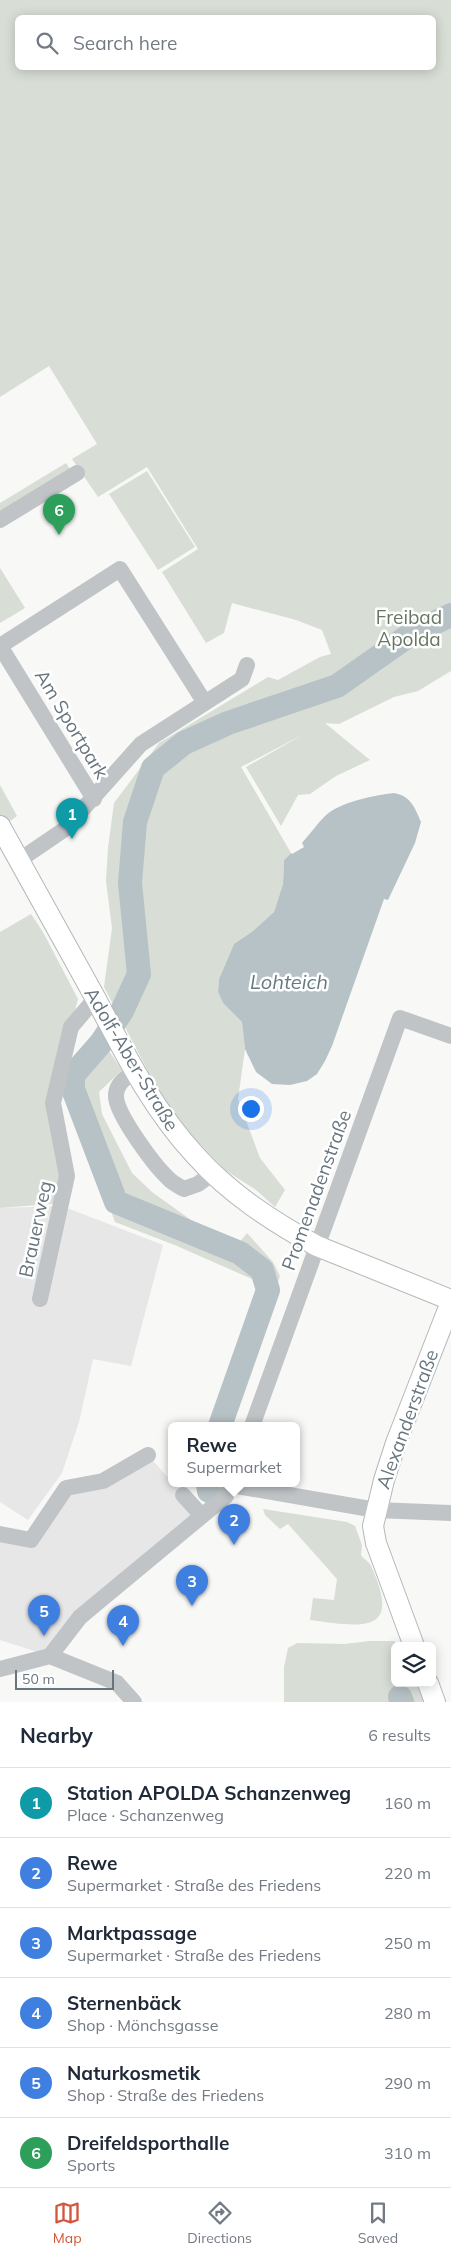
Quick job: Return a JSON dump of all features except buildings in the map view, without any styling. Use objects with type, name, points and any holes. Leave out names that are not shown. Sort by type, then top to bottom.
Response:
[{"type":"main road","name":"Adolf-Aber-Straße","points":[[2,835],[156,1106],[180,1138],[213,1173],[262,1214],[317,1246],[451,1301]]},
{"type":"main road","name":"Alexanderstraße","points":[[413,1642],[374,1536],[373,1526],[396,1443],[451,1301]]},
{"type":"main road","points":[[429,1687],[435,1702]]},
{"type":"street","points":[[0,520],[77,473]]},
{"type":"street","name":"Am Sportpark","points":[[205,704],[120,569],[0,646],[94,799],[141,744],[205,704],[242,679],[247,665]]},
{"type":"street","points":[[18,861],[60,834],[94,799]]},
{"type":"street","name":"Brauerweg","points":[[40,1299],[67,1176],[54,1103],[71,1027],[95,999]]},
{"type":"street","name":"Promenadenstraße","points":[[253,1422],[400,1018],[451,1036]]},
{"type":"street","points":[[135,1070],[119,1083],[116,1096],[119,1111],[142,1146],[169,1180],[184,1189],[198,1184],[213,1173]]},
{"type":"street","points":[[0,1534],[31,1540],[66,1488],[103,1482],[148,1455]]},
{"type":"street","points":[[50,1656],[80,1617],[226,1496],[230,1487]]},
{"type":"street","points":[[248,1487],[376,1510],[451,1513]]},
{"type":"street","points":[[183,1495],[202,1516]]},
{"type":"street","points":[[0,1669],[50,1656],[117,1682],[134,1702]]},
{"type":"shaded area","points":[[62,1206],[163,1245],[131,1366],[93,1359],[79,1422],[62,1473],[28,1520],[0,1502],[0,1208]]},
{"type":"shaded area","points":[[148,1455],[168,1478],[168,1487],[176,1487],[202,1516],[50,1656],[0,1640],[0,1534],[31,1540],[66,1488]]},
{"type":"green space","name":"Freibad Apolda","points":[[0,0],[451,0],[451,671],[418,691],[394,697],[339,724],[325,723],[370,760],[336,776],[310,794],[298,795],[281,826],[246,767],[304,734],[241,767],[291,853],[284,860],[283,884],[274,912],[253,931],[234,944],[219,979],[218,992],[223,1003],[242,1022],[245,1049],[238,1099],[260,1158],[285,1190],[275,1207],[256,1190],[225,1170],[180,1123],[150,1075],[104,987],[112,928],[106,881],[108,848],[114,803],[159,743],[268,677],[278,680],[320,657],[331,654],[322,630],[296,620],[232,603],[224,633],[206,643],[162,572],[198,549],[147,467],[98,497],[72,459],[97,444],[49,366],[0,397]]},
{"type":"green space","points":[[66,463],[72,472],[0,516],[0,503]]},
{"type":"green space","points":[[147,471],[195,547],[158,570],[109,494]]},
{"type":"green space","points":[[0,568],[25,608],[0,623]]},
{"type":"green space","points":[[0,785],[17,816],[0,829]]},
{"type":"green space","points":[[31,914],[43,932],[78,999],[60,1070],[62,1203],[0,1208],[0,932]]},
{"type":"green space","points":[[96,1032],[122,1070],[99,1092],[102,1114],[132,1173],[152,1192],[198,1225],[239,1243],[247,1233],[273,1262],[280,1276],[232,1422],[223,1422],[270,1287],[177,1246],[115,1222],[66,1089],[71,1069]]},
{"type":"green space","points":[[263,1509],[347,1522],[355,1526],[362,1545],[361,1555],[370,1564],[380,1588],[382,1605],[379,1615],[372,1622],[361,1624],[310,1620],[313,1598],[334,1600],[337,1579],[288,1524],[280,1529],[265,1515]]},
{"type":"green space","points":[[394,1641],[391,1642],[391,1687],[422,1687],[428,1702],[284,1702],[284,1667],[288,1648],[297,1643],[344,1644]]},
{"type":"water","name":"Lohteich","points":[[394,793],[408,800],[414,807],[421,822],[415,843],[388,900],[384,899],[332,1046],[317,1074],[307,1081],[290,1085],[272,1084],[256,1072],[245,1049],[242,1022],[223,1003],[218,992],[219,979],[234,944],[253,931],[274,912],[283,884],[284,860],[291,853],[304,847],[302,843],[322,819],[331,811],[348,803],[368,797]]},
{"type":"waterway","points":[[221,1422],[268,1290],[262,1270],[240,1253],[116,1202],[73,1089],[73,1075],[101,1043],[122,1011],[139,974],[130,883],[135,822],[153,768],[184,743],[228,723],[337,686],[411,634],[451,615]]},
{"type":"waterway","points":[[208,1487],[209,1491]]},
{"type":"waterway","points":[[400,1697],[402,1702]]},
{"type":"place","name":"Dreifeldsporthalle","points":[[59,535]]},
{"type":"place","name":"Station APOLDA Schanzenweg","points":[[72,839]]},
{"type":"place","name":"Rewe","points":[[234,1545]]},
{"type":"place","name":"Marktpassage","points":[[192,1606]]},
{"type":"place","name":"Naturkosmetik","points":[[44,1636]]},
{"type":"place","name":"Sternenbäck","points":[[123,1646]]}]
